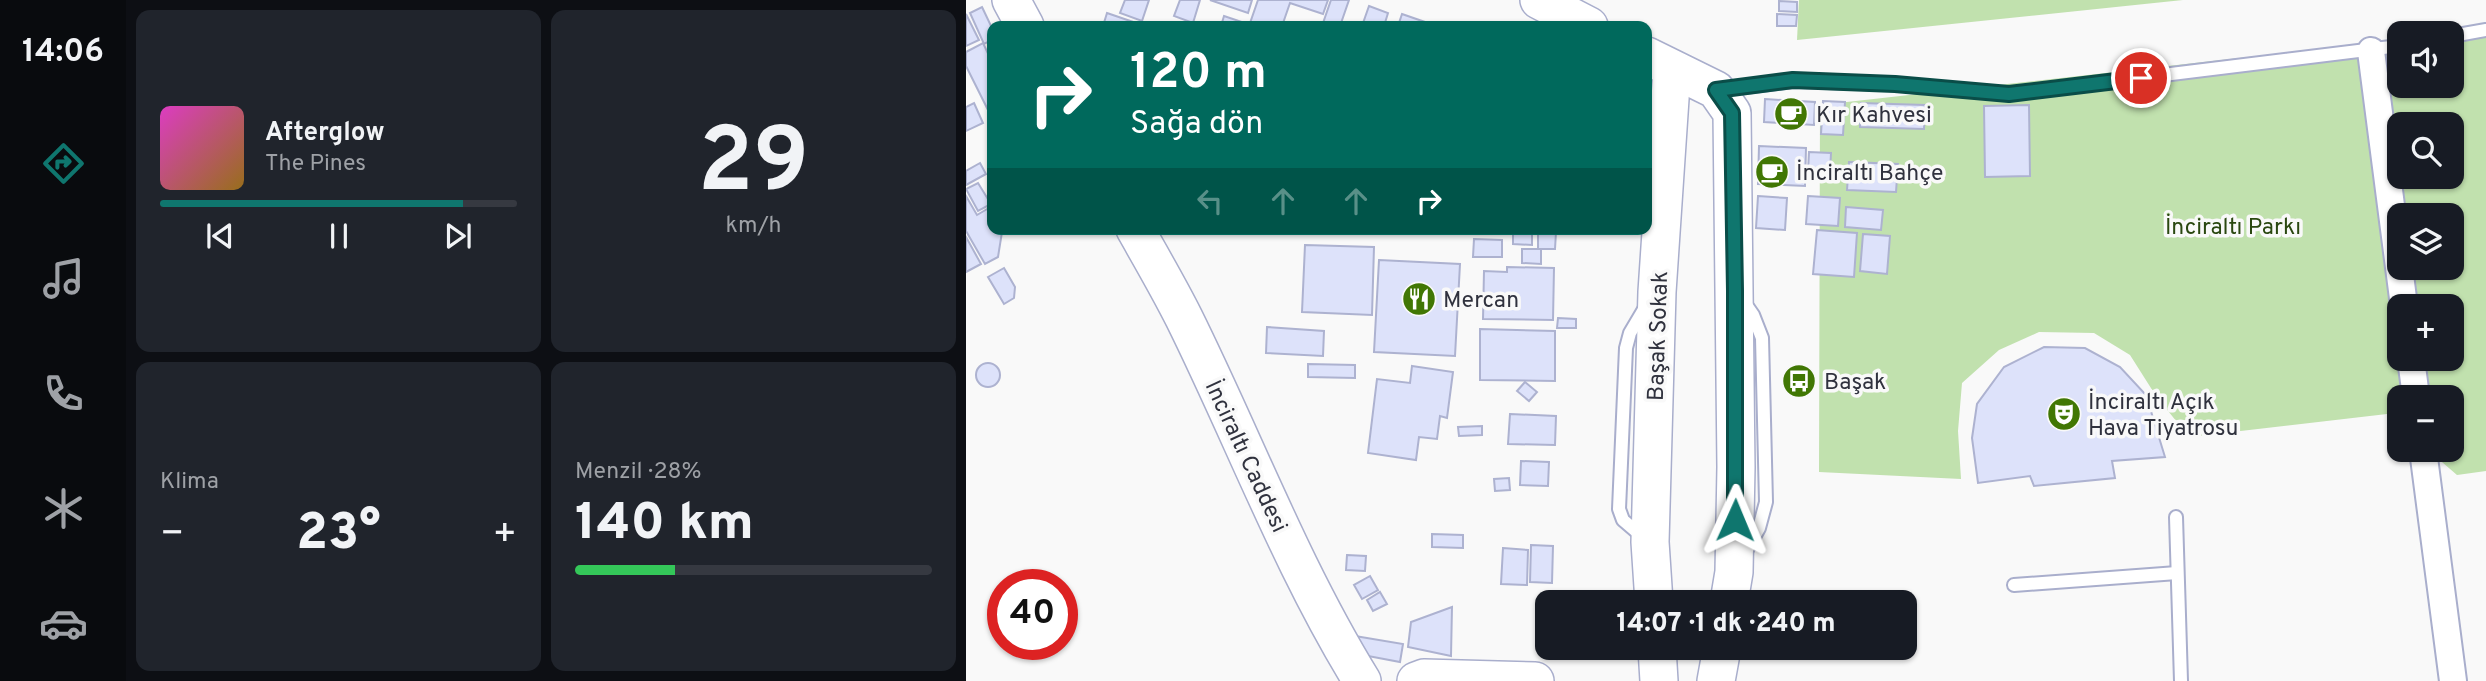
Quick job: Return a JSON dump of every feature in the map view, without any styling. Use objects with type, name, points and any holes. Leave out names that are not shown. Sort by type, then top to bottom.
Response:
[{"type":"street","points":[[1011,0],[1022,21]]},
{"type":"street","points":[[1539,0],[1579,21]]},
{"type":"street","points":[[2371,51],[2402,294]]},
{"type":"street","name":"Başak Sokak","points":[[1653,590],[1650,541],[1657,292],[1659,63],[1716,90]]},
{"type":"street","points":[[1716,90],[1732,113],[1735,291],[1731,587]]},
{"type":"street","name":"İnciraltı Caddesi","points":[[1138,235],[1184,317],[1330,629],[1362,681]]},
{"type":"street","points":[[2425,462],[2453,681]]},
{"type":"street","points":[[1658,660],[1659,681]]},
{"type":"street","points":[[1716,681],[1720,660]]},
{"type":"street","points":[[1416,681],[1424,678],[1535,681]]},
{"type":"lane","points":[[2464,34],[2486,30]]},
{"type":"lane","points":[[1716,90],[1793,80],[1895,84],[2009,94],[2387,48]]},
{"type":"lane","points":[[2176,517],[2181,681]]},
{"type":"lane","points":[[2014,585],[2177,573]]},
{"type":"green space","points":[[1799,0],[2183,0],[1797,40]]},
{"type":"green space","name":"İnciraltı Parkı","points":[[2486,30],[2486,471],[2457,475],[2442,462],[2464,462],[2464,385],[2387,385],[2387,414],[2189,437],[2156,396],[2130,355],[2094,333],[2039,332],[1999,350],[1962,383],[1958,431],[1961,479],[1819,472],[1820,105],[2387,41],[2387,98],[2464,98],[2464,33]]},
{"type":"building","points":[[1125,0],[1149,0],[1142,21],[1120,13]]},
{"type":"building","points":[[1180,0],[1200,0],[1194,21],[1174,16]]},
{"type":"building","points":[[1210,0],[1252,0],[1248,13]]},
{"type":"building","points":[[1258,0],[1328,0],[1323,14],[1290,3],[1284,21],[1251,21]]},
{"type":"building","points":[[1331,0],[1349,0],[1342,21],[1324,21]]},
{"type":"building","points":[[1779,1],[1797,2],[1797,12],[1779,11]]},
{"type":"building","points":[[1369,6],[1388,13],[1386,21],[1364,21]]},
{"type":"building","points":[[982,7],[989,21],[987,42],[984,44],[970,13]]},
{"type":"building","points":[[1107,13],[1130,21],[1105,21]]},
{"type":"building","points":[[966,14],[979,40],[966,46]]},
{"type":"building","points":[[1402,14],[1422,21],[1400,21]]},
{"type":"building","points":[[1777,14],[1797,15],[1796,26],[1777,26]]},
{"type":"building","points":[[1224,16],[1239,21],[1222,21]]},
{"type":"building","points":[[983,43],[987,51],[987,108],[966,66],[966,52]]},
{"type":"building","points":[[1765,99],[1815,102],[1814,125],[1764,122]]},
{"type":"building","points":[[1823,101],[1845,102],[1843,135],[1821,134]]},
{"type":"building","points":[[974,103],[983,123],[966,131],[966,107]]},
{"type":"building","points":[[1861,103],[1925,105],[1924,129],[1860,127]]},
{"type":"building","points":[[2029,105],[2030,176],[1985,177],[1984,106]]},
{"type":"building","points":[[1759,146],[1806,148],[1805,186],[1758,184]]},
{"type":"building","points":[[1809,152],[1831,153],[1830,172],[1808,172]]},
{"type":"building","points":[[1849,162],[1898,164],[1896,192],[1847,190]]},
{"type":"building","points":[[980,163],[986,174],[966,185],[966,171]]},
{"type":"building","points":[[978,183],[987,198],[987,206],[978,211],[966,189]]},
{"type":"building","points":[[966,196],[977,215],[987,209],[987,235],[1002,235],[998,257],[985,264],[966,231]]},
{"type":"building","points":[[1758,196],[1787,198],[1785,230],[1756,228]]},
{"type":"building","points":[[1808,196],[1840,198],[1838,226],[1806,224]]},
{"type":"building","points":[[1846,207],[1883,210],[1881,230],[1845,227]]},
{"type":"building","points":[[1817,230],[1857,233],[1854,277],[1813,274]]},
{"type":"building","points":[[1863,234],[1890,236],[1887,274],[1860,271]]},
{"type":"building","points":[[1513,235],[1532,235],[1532,245],[1513,244]]},
{"type":"building","points":[[1538,235],[1556,235],[1555,249],[1538,249]]},
{"type":"building","points":[[966,237],[981,264],[966,272]]},
{"type":"building","points":[[1474,239],[1502,240],[1502,257],[1473,257]]},
{"type":"building","points":[[1305,245],[1374,247],[1372,315],[1302,312]]},
{"type":"building","points":[[1522,249],[1541,249],[1541,264],[1522,263]]},
{"type":"building","points":[[1379,260],[1460,264],[1455,356],[1374,352]]},
{"type":"building","points":[[1507,267],[1554,268],[1553,320],[1483,319],[1484,271],[1507,272]]},
{"type":"building","points":[[1004,268],[1015,287],[1014,298],[1004,304],[988,277]]},
{"type":"building","points":[[1558,318],[1576,319],[1576,328],[1557,328]]},
{"type":"building","points":[[1267,327],[1324,331],[1323,356],[1266,353]]},
{"type":"building","points":[[1480,329],[1555,331],[1555,381],[1480,380]]},
{"type":"building","name":"İnciraltı Açık Hava Tiyatrosu","points":[[2044,347],[2085,348],[2120,367],[2146,395],[2165,457],[2112,461],[2115,478],[2034,486],[2030,476],[1978,483],[1972,438],[1977,404],[2004,367]]},
{"type":"building","points":[[988,363],[997,366],[1000,375],[997,384],[988,387],[979,384],[976,375],[979,366]]},
{"type":"building","points":[[1308,364],[1355,365],[1355,378],[1308,377]]},
{"type":"building","points":[[1412,366],[1453,372],[1447,418],[1440,416],[1437,439],[1419,437],[1416,460],[1368,453],[1377,379],[1410,383]]},
{"type":"building","points":[[1525,382],[1537,392],[1529,401],[1517,391]]},
{"type":"building","points":[[1510,414],[1556,416],[1555,445],[1508,444]]},
{"type":"building","points":[[1482,426],[1482,435],[1459,436],[1458,427]]},
{"type":"building","points":[[1521,461],[1549,462],[1548,486],[1520,485]]},
{"type":"building","points":[[1509,478],[1510,490],[1495,491],[1494,479]]},
{"type":"building","points":[[1432,534],[1463,535],[1463,548],[1432,547]]},
{"type":"building","points":[[1531,545],[1553,546],[1552,583],[1530,582]]},
{"type":"building","points":[[1503,548],[1528,550],[1527,585],[1501,584]]},
{"type":"building","points":[[1347,555],[1366,556],[1365,571],[1346,570]]},
{"type":"building","points":[[1370,576],[1378,590],[1362,599],[1354,585]]},
{"type":"building","points":[[1380,592],[1387,604],[1373,611],[1367,600]]},
{"type":"building","points":[[1452,607],[1451,656],[1408,647],[1411,622]]},
{"type":"building","points":[[1355,636],[1403,644],[1400,662],[1352,653]]},
{"type":"place","name":"Kır Kahvesi","points":[[1791,114]]},
{"type":"place","name":"İnciraltı Bahçe","points":[[1772,172]]},
{"type":"place","name":"Mercan","points":[[1419,299]]},
{"type":"place","name":"Başak","points":[[1799,381]]},
{"type":"place","name":"İnciraltı Açık Hava Tiyatrosu","points":[[2064,414]]},
{"type":"route","points":[[1735,520],[1732,113],[1716,90],[1793,80],[1895,84],[2009,94],[2141,78]]}]
